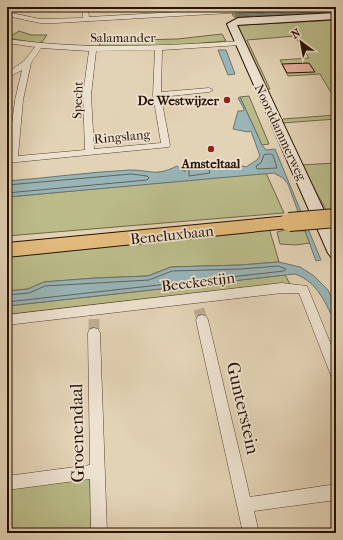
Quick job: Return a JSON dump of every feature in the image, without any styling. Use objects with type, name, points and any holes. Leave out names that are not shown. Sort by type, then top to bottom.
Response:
[{"type":"main road","name":"Beneluxbaan","points":[[7,250],[336,218]]},
{"type":"street","points":[[85,7],[86,20]]},
{"type":"street","points":[[156,7],[158,15]]},
{"type":"street","points":[[7,14],[40,21],[86,20],[228,9],[299,7]]},
{"type":"street","name":"Noorddammerweg","points":[[228,9],[236,22],[232,24],[240,43],[336,253]]},
{"type":"street","points":[[236,22],[336,16]]},
{"type":"street","name":"Salamander","points":[[7,41],[39,46],[93,50],[159,49],[240,43]]},
{"type":"street","points":[[7,76],[27,63],[39,46]]},
{"type":"street","name":"Ringslang","points":[[10,159],[166,145],[157,95],[159,49]]},
{"type":"street","name":"Specht","points":[[90,152],[87,95],[93,50]]},
{"type":"street","points":[[10,159],[19,100],[22,92],[27,63]]},
{"type":"street","points":[[157,95],[208,90]]},
{"type":"street","name":"Beeckestijn","points":[[7,320],[94,321],[200,309],[282,288],[303,289],[336,373]]},
{"type":"street","name":"Gunterstein","points":[[200,309],[251,533]]},
{"type":"street","name":"Groenendaal","points":[[94,321],[99,533]]},
{"type":"street","points":[[7,483],[97,471]]},
{"type":"street","points":[[245,505],[336,492]]},
{"type":"green space","points":[[318,7],[336,7],[336,9],[235,15],[336,12],[237,17],[234,17],[232,14],[301,10]]},
{"type":"green space","points":[[336,17],[336,101],[320,74],[288,76],[280,60],[309,58],[295,36],[247,40],[270,89],[263,90],[255,63],[251,63],[238,25]]},
{"type":"green space","points":[[19,31],[31,35],[47,35],[42,42],[37,43],[7,38],[7,35],[11,36]]},
{"type":"green space","points":[[222,34],[226,41],[180,45],[99,47],[100,41],[177,39]]},
{"type":"green space","points":[[249,96],[269,144],[262,145],[240,97]]},
{"type":"green space","points":[[336,115],[336,119],[282,123],[281,121],[283,119]]},
{"type":"green space","points":[[336,163],[336,233],[331,227],[335,226],[301,165]]},
{"type":"green space","points":[[266,173],[284,213],[7,236],[7,197]]},
{"type":"green space","points":[[269,228],[279,262],[241,265],[171,267],[148,276],[44,282],[28,289],[7,291],[7,254]]},
{"type":"green space","points":[[284,230],[305,231],[310,243],[296,245],[280,244],[277,232]]},
{"type":"green space","points":[[285,275],[290,284],[7,318],[7,306]]},
{"type":"green space","points":[[90,477],[91,533],[7,533],[7,488]]},
{"type":"water","points":[[336,9],[336,11],[235,16],[235,15]]},
{"type":"water","points":[[218,50],[226,50],[235,74],[228,75]]},
{"type":"water","points":[[240,97],[262,145],[266,150],[275,149],[321,260],[316,261],[288,184],[283,178],[274,173],[7,197],[7,181],[130,170],[158,172],[177,166],[185,172],[183,163],[197,161],[197,164],[225,169],[227,167],[246,167],[257,160],[260,156],[251,131],[248,132],[233,129],[238,111],[243,111],[244,109],[238,98]]},
{"type":"water","points":[[279,262],[300,267],[314,276],[328,290],[336,307],[336,325],[325,302],[315,288],[310,282],[295,274],[7,306],[7,291],[28,289],[44,282],[148,276],[171,267],[241,265]]},
{"type":"building","points":[[309,63],[315,72],[287,73],[282,64]]},
{"type":"tunnel","points":[[199,309],[202,320]]},
{"type":"tunnel","points":[[94,319],[94,333]]},
{"type":"place","name":"De Westwijzer","points":[[227,100]]},
{"type":"place","name":"Amsteltaal","points":[[211,149]]}]
